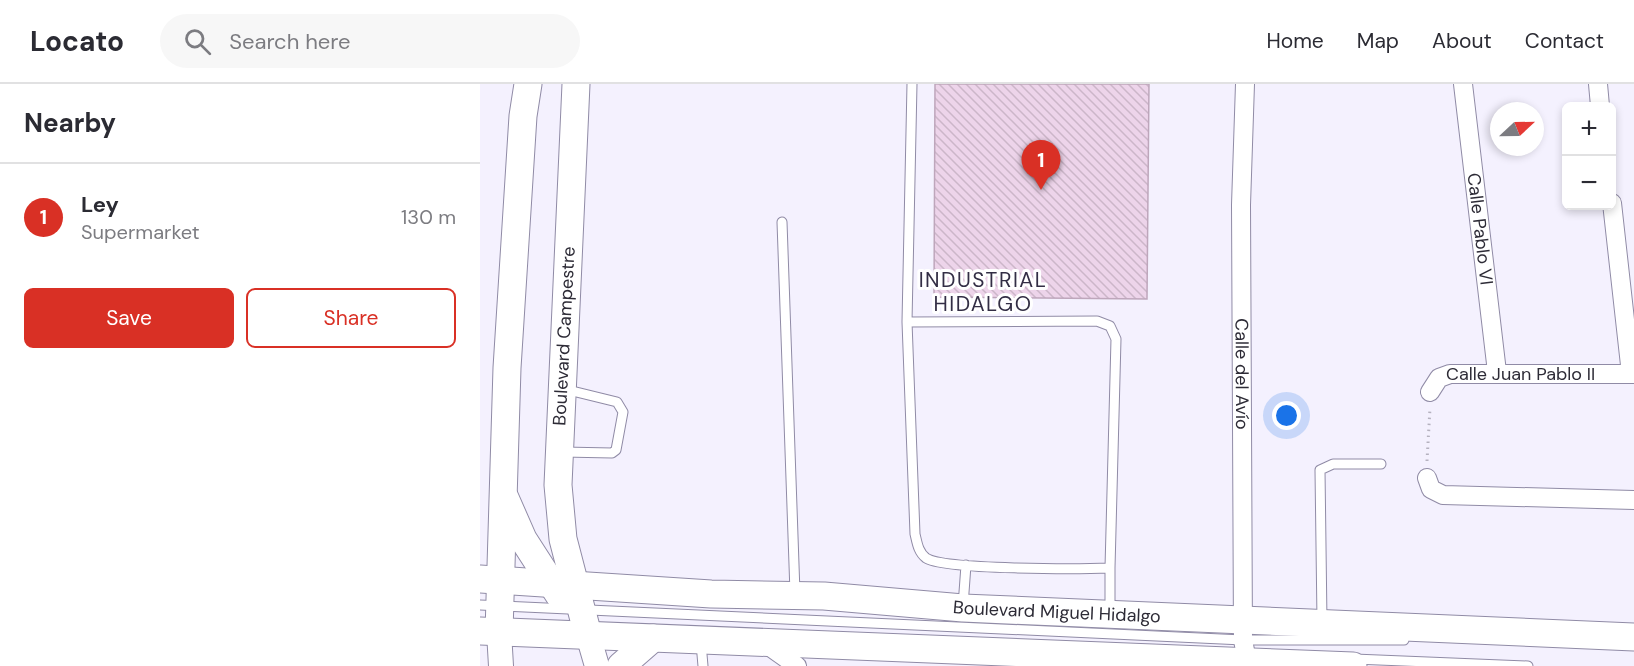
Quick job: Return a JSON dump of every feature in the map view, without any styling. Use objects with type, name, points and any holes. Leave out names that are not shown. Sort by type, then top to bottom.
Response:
[{"type":"main road","points":[[490,620],[490,580],[503,494],[513,247],[528,84]]},
{"type":"main road","name":"Boulevard Campestre","points":[[576,84],[563,388],[557,452],[563,539],[576,610]]},
{"type":"main road","points":[[503,494],[523,538],[576,610]]},
{"type":"main road","name":"Boulevard Miguel Hidalgo","points":[[490,580],[701,653],[762,641],[969,659],[1245,648],[1322,622],[1634,637]]},
{"type":"main road","name":"Boulevard Miguel Hidalgo","points":[[490,620],[576,610],[795,596],[963,608],[1110,614],[1245,648],[1353,666]]},
{"type":"main road","points":[[621,666],[653,638]]},
{"type":"street","name":"Calle del Avío","points":[[1245,84],[1241,205],[1245,648]]},
{"type":"street","name":"Calle Pablo VI","points":[[1463,84],[1497,372]]},
{"type":"street","points":[[1598,84],[1600,102]]},
{"type":"street","points":[[1612,210],[1633,374]]},
{"type":"street","name":"Calle Juan Pablo II","points":[[1430,392],[1434,383],[1444,375],[1497,372],[1633,374]]},
{"type":"street","points":[[1427,478],[1431,489],[1443,495],[1634,500]]},
{"type":"street","points":[[576,610],[597,666]]},
{"type":"street","points":[[490,620],[501,666]]},
{"type":"street","points":[[762,641],[793,665]]},
{"type":"lane","points":[[912,84],[907,322],[917,544],[925,557],[931,560],[966,565],[1110,568]]},
{"type":"lane","points":[[782,222],[795,596]]},
{"type":"lane","points":[[907,322],[1097,321],[1110,326],[1116,339],[1110,614]]},
{"type":"lane","points":[[557,452],[612,453],[616,450],[623,412],[617,402],[563,388]]},
{"type":"lane","points":[[1322,622],[1320,470],[1333,464],[1381,464]]},
{"type":"lane","points":[[963,608],[966,565]]},
{"type":"lane","points":[[576,610],[885,641],[1245,648],[1414,641]]},
{"type":"lane","points":[[576,610],[1528,666]]},
{"type":"lane","points":[[1576,645],[1634,647]]},
{"type":"path","name":"Calle Juan Pablo II","points":[[1427,478],[1430,392]]},
{"type":"building","points":[[935,84],[1149,84],[1147,299],[934,297]]},
{"type":"place","name":"Ley","points":[[1041,190]]},
{"type":"district","name":"INDUSTRIAL HIDALGO","points":[[983,292]]}]
